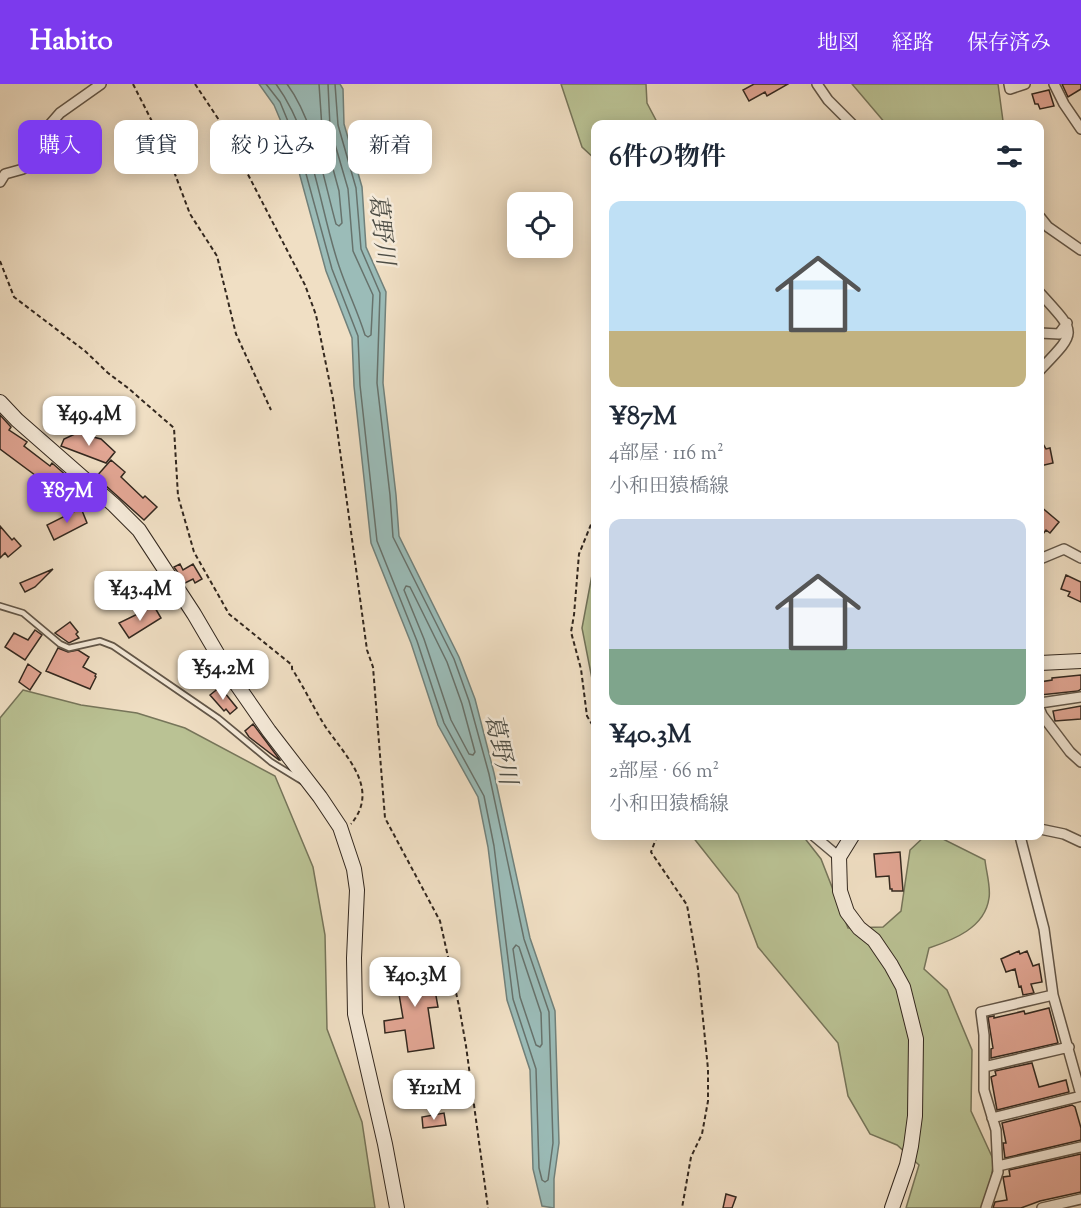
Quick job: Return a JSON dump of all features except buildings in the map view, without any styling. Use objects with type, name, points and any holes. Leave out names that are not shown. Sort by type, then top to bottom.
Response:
[{"type":"main road","points":[[0,402],[139,530],[194,614],[228,672],[340,827],[354,869],[357,890],[354,958],[355,1014],[385,1144],[397,1208]]},
{"type":"main road","points":[[1044,663],[1081,661]]},
{"type":"main road","points":[[850,840],[839,857],[840,891],[847,912],[859,928],[874,940],[891,964],[903,987],[916,1039],[915,1116],[911,1146],[892,1208]]},
{"type":"street","points":[[0,182],[5,174],[23,169],[46,129],[60,113],[101,84]]},
{"type":"street","points":[[817,84],[828,100],[848,120]]},
{"type":"street","points":[[1009,84],[1010,89],[1025,84]]},
{"type":"street","points":[[1054,84],[1081,129]]},
{"type":"street","points":[[1044,222],[1081,249]]},
{"type":"street","points":[[1044,297],[1067,323],[1069,334],[1064,344],[1044,366]]},
{"type":"street","points":[[1044,333],[1059,334],[1067,323]]},
{"type":"street","points":[[1044,557],[1064,549],[1081,558]]},
{"type":"street","points":[[1044,702],[1081,697]]},
{"type":"street","points":[[1044,718],[1070,752],[1081,762]]},
{"type":"street","points":[[1044,830],[1064,834],[1081,842]]},
{"type":"street","points":[[819,840],[839,857]]},
{"type":"street","points":[[992,1118],[1081,1096],[1053,995],[1044,929],[1021,840]]},
{"type":"street","points":[[986,1208],[998,1166],[996,1130],[984,1090],[981,1012],[1053,995]]},
{"type":"street","points":[[984,1067],[1069,1047]]},
{"type":"street","points":[[998,1166],[1081,1147]]},
{"type":"street","points":[[1042,1208],[1081,1199]]},
{"type":"lane","points":[[0,606],[23,614],[60,644],[69,648],[100,641],[113,646],[218,718],[286,772],[311,785]]},
{"type":"path","points":[[132,84],[164,145],[190,214],[217,256],[236,334],[271,410]]},
{"type":"path","points":[[195,84],[223,126],[305,285],[316,315],[333,399],[367,650],[373,667],[385,818],[440,921],[466,1046],[488,1208]]},
{"type":"path","points":[[0,261],[14,297],[85,351],[174,428],[178,496],[194,552],[229,614],[292,665],[292,669],[325,726],[355,767],[363,792],[363,806],[352,824],[340,827]]},
{"type":"path","points":[[591,524],[579,554],[571,632],[580,669],[587,716],[591,723]]},
{"type":"path","points":[[656,840],[651,852],[687,905],[698,969],[708,1069],[708,1101],[702,1134],[691,1157],[682,1208]]},
{"type":"green space","points":[[561,84],[646,84],[647,103],[656,120],[591,120],[591,155],[582,147]]},
{"type":"green space","points":[[852,84],[998,84],[1003,120],[883,120]]},
{"type":"green space","points":[[591,580],[591,674],[582,628]]},
{"type":"green space","points":[[23,690],[81,705],[137,713],[185,728],[275,776],[313,867],[325,935],[327,1029],[362,1122],[375,1208],[0,1208],[0,718]]},
{"type":"green space","points":[[695,840],[806,840],[821,859],[848,928],[883,927],[901,911],[910,850],[921,840],[945,840],[985,860],[989,898],[981,917],[975,925],[957,937],[929,948],[924,969],[947,990],[972,1050],[971,1111],[994,1161],[986,1208],[906,1208],[919,1165],[897,1145],[870,1134],[848,1096],[838,1043],[758,947],[738,894]]},
{"type":"water","points":[[259,84],[340,84],[343,89],[344,124],[348,138],[348,174],[358,174],[362,187],[366,247],[386,292],[383,383],[399,536],[459,657],[475,699],[494,773],[530,938],[555,1011],[559,1143],[554,1179],[554,1208],[542,1206],[533,1169],[530,1070],[507,1000],[488,847],[478,797],[438,725],[411,643],[371,543],[354,386],[352,338],[326,271],[300,174],[336,174],[336,120],[280,120],[274,105]]},
{"type":"water label","name":"葛野川","points":[[382,229]]},
{"type":"water label","name":"葛野川","points":[[501,749]]}]
